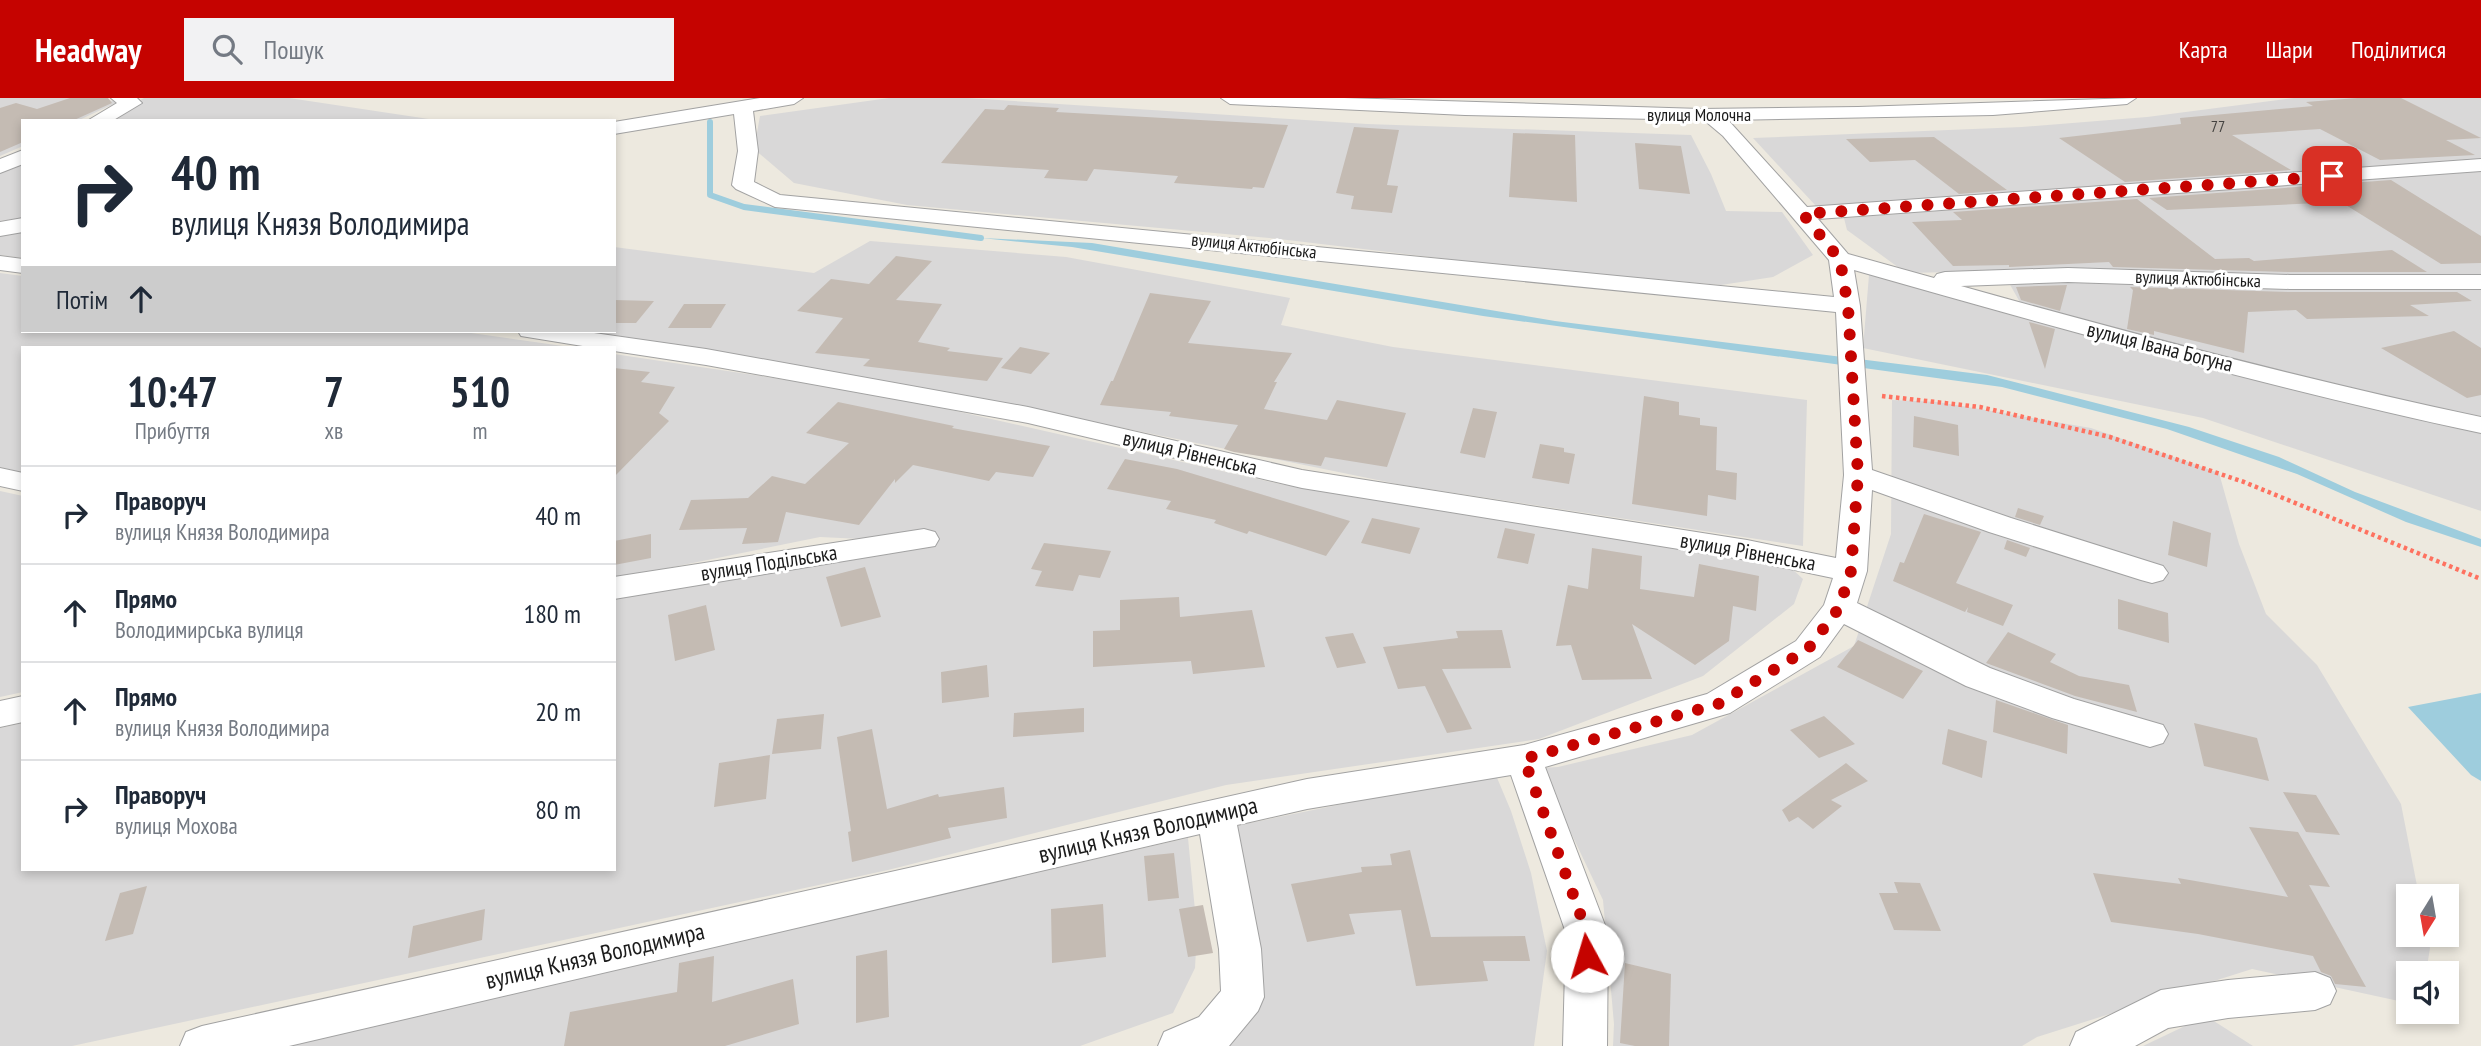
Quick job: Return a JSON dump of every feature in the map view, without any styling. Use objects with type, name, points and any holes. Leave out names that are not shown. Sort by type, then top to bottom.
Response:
[{"type":"street","points":[[616,128],[794,98]]},
{"type":"street","name":"вулиця Молочна","points":[[1230,98],[1549,105],[1711,116],[2034,107],[2127,98]]},
{"type":"street","points":[[101,119],[133,103],[125,99]]},
{"type":"street","name":"вулиця Актюбінська","points":[[743,107],[748,151],[743,185],[775,201],[1848,306]]},
{"type":"street","points":[[1711,116],[1730,132],[1840,260],[1848,306]]},
{"type":"street","points":[[0,167],[21,157]]},
{"type":"street","points":[[1803,214],[2481,165]]},
{"type":"street","points":[[0,229],[21,225]]},
{"type":"street","name":"вулиця Івана Богуна","points":[[1840,260],[2081,327],[2406,409],[2481,425]]},
{"type":"street","points":[[0,263],[21,266]]},
{"type":"street","name":"вулиця Актюбінська","points":[[1916,280],[2068,275],[2290,282],[2481,282]]},
{"type":"street","name":"вулиця Князя Володимира","points":[[202,1046],[1307,794],[1524,759],[1718,704],[1808,649],[1839,608],[1851,571],[1858,475],[1848,306]]},
{"type":"street","name":"вулиця Рівненська","points":[[544,333],[706,357],[1028,415],[1302,479],[1734,547],[1851,571]]},
{"type":"street","points":[[1858,475],[2000,525],[2152,573]]},
{"type":"street","points":[[0,477],[21,482]]},
{"type":"street","name":"вулиця Подільська","points":[[616,588],[924,539]]},
{"type":"street","points":[[1839,608],[1978,677],[2064,709],[2150,734]]},
{"type":"street","points":[[0,714],[21,709]]},
{"type":"street","points":[[1524,759],[1587,933],[1585,1046]]},
{"type":"street","points":[[1180,1046],[1215,1031],[1243,997],[1240,949],[1216,816]]},
{"type":"street","points":[[2092,1046],[2161,1010],[2228,999],[2315,991]]},
{"type":"path","points":[[1853,387],[1980,407],[2110,437],[2244,482],[2481,579]]},
{"type":"shaded area","points":[[0,98],[98,98],[118,102],[81,119],[21,119],[21,147],[0,156]]},
{"type":"shaded area","points":[[144,98],[289,98],[429,119],[105,119]]},
{"type":"shaded area","points":[[889,98],[967,98],[1367,124],[1691,135],[1726,211],[1782,212],[1813,255],[1773,277],[1721,285],[1506,266],[1279,239],[907,205],[794,183],[754,149],[760,116]]},
{"type":"shaded area","points":[[2294,98],[2481,98],[2481,160],[1816,206],[1753,138],[2022,127],[2147,117]]},
{"type":"shaded area","points":[[21,159],[21,218],[0,221],[0,169]]},
{"type":"shaded area","points":[[2481,170],[2481,275],[2251,275],[2051,270],[1906,273],[1847,230],[1844,218]]},
{"type":"shaded area","points":[[21,231],[21,258],[0,255],[0,235]]},
{"type":"shaded area","points":[[870,241],[1066,257],[1290,298],[1281,325],[1393,347],[1807,400],[1803,546],[1402,485],[942,391],[587,333],[616,333],[616,247],[814,273]]},
{"type":"shaded area","points":[[0,273],[21,276],[21,333],[471,333],[563,346],[21,346],[21,472],[0,467]]},
{"type":"shaded area","points":[[1869,275],[2435,423],[2481,431],[2481,511],[2203,418],[1863,348]]},
{"type":"shaded area","points":[[2008,281],[2481,288],[2481,416],[2441,410],[2022,306]]},
{"type":"shaded area","points":[[616,354],[880,394],[1280,484],[1732,556],[1791,568],[1803,579],[1794,604],[1703,676],[1539,739],[1226,785],[888,870],[72,1046],[0,1046],[0,728],[21,723],[21,871],[616,871],[616,594],[883,540],[820,537],[616,579]]},
{"type":"shaded area","points":[[1892,400],[1938,402],[2091,428],[2219,473],[2239,544],[2266,614],[2317,665],[2401,804],[2417,884],[2396,884],[2396,947],[2430,948],[2428,961],[2396,961],[2396,1000],[2252,969],[2037,1037],[2022,1046],[1613,1046],[1614,1024],[1603,900],[1540,768],[1558,767],[1692,735],[1854,646],[1891,534]]},
{"type":"shaded area","points":[[0,491],[21,496],[21,692],[0,697]]},
{"type":"shaded area","points":[[1495,773],[1511,811],[1531,873],[1547,951],[1534,1046],[1167,1046],[1254,981],[1235,826]]},
{"type":"shaded area","points":[[1188,838],[1197,931],[1195,968],[1173,1013],[1080,1046],[268,1046]]},
{"type":"shaded area","points":[[2206,1016],[2253,1046],[2143,1046]]},
{"type":"water","points":[[981,238],[1092,243],[1555,321],[1987,375],[2189,427],[2279,457],[2355,492],[2481,539],[2481,547],[2406,522],[2297,474],[2167,429],[2002,387],[1483,316],[1072,247]]},
{"type":"water","points":[[2481,693],[2481,781],[2471,775],[2408,707]]},
{"type":"building","points":[[70,98],[108,98],[112,103],[76,119],[21,119],[21,143],[0,152],[0,108],[16,103],[37,109]]},
{"type":"building","points":[[2401,98],[2481,138],[2446,140],[2475,155],[2380,160],[2320,129],[2232,135],[2291,170],[2125,182],[2059,138],[2181,124],[2180,118],[2313,106],[2306,102]]},
{"type":"building","points":[[1008,105],[1059,108],[1056,112],[1288,125],[1264,188],[1174,183],[1178,176],[1094,169],[1087,181],[1044,178],[1049,170],[941,163],[985,109],[1004,110]]},
{"type":"building","points":[[1354,127],[1399,130],[1387,185],[1398,186],[1392,213],[1351,209],[1354,196],[1336,193]]},
{"type":"building","points":[[1513,133],[1575,135],[1577,202],[1509,197]]},
{"type":"building","points":[[1934,137],[2007,190],[1959,194],[1915,160],[1870,162],[1846,139]]},
{"type":"building","points":[[1635,143],[1681,146],[1690,194],[1639,189]]},
{"type":"building","points":[[2391,180],[2481,236],[2481,263],[2441,264],[2341,202],[2167,210],[2149,198]]},
{"type":"building","points":[[2137,199],[2215,259],[2249,258],[2254,261],[2392,250],[2427,272],[2290,272],[2113,267],[2109,262],[2009,267],[1953,266],[1912,222],[1962,220],[1953,212]]},
{"type":"building","points":[[896,256],[932,261],[896,300],[942,304],[918,342],[950,348],[947,351],[1003,358],[987,381],[863,366],[870,359],[815,353],[843,318],[797,311],[831,279],[869,284]]},
{"type":"building","points":[[2067,285],[2060,311],[2021,300],[2016,287]]},
{"type":"building","points":[[2130,287],[2290,292],[2457,292],[2472,301],[2410,305],[2429,316],[2307,319],[2296,310],[2248,312],[2244,353],[2154,331],[2154,335],[2127,329],[2133,290]]},
{"type":"building","points":[[1150,293],[1211,301],[1188,343],[1292,353],[1274,382],[1277,382],[1264,409],[1327,420],[1337,400],[1406,413],[1387,467],[1325,457],[1321,466],[1234,452],[1224,449],[1238,425],[1169,416],[1171,412],[1100,405]]},
{"type":"building","points":[[616,300],[654,301],[636,323],[616,323]]},
{"type":"building","points":[[684,304],[726,304],[711,328],[668,328]]},
{"type":"building","points":[[2029,322],[2055,329],[2045,369]]},
{"type":"building","points":[[2454,331],[2481,348],[2481,395],[2467,398],[2381,348]]},
{"type":"building","points":[[1020,347],[1050,353],[1031,374],[1001,368]]},
{"type":"building","points":[[616,368],[650,372],[641,382],[675,387],[659,413],[669,421],[616,475]]},
{"type":"building","points":[[1644,396],[1679,402],[1679,415],[1700,418],[1700,425],[1717,427],[1716,470],[1737,473],[1736,500],[1708,495],[1707,516],[1632,504]]},
{"type":"building","points":[[838,402],[954,426],[952,428],[1050,446],[1033,477],[996,472],[989,481],[913,465],[895,483],[895,479],[859,525],[786,512],[778,542],[742,544],[747,528],[679,530],[691,500],[748,498],[772,476],[805,484],[849,443],[806,433]]},
{"type":"building","points":[[1473,408],[1497,412],[1485,458],[1460,453]]},
{"type":"building","points":[[1914,416],[1958,425],[1959,456],[1913,447]]},
{"type":"building","points":[[1540,444],[1564,448],[1564,452],[1575,454],[1569,484],[1532,478]]},
{"type":"building","points":[[1125,459],[1177,469],[1350,521],[1326,556],[1249,531],[1247,534],[1214,523],[1216,520],[1166,509],[1171,501],[1107,489]]},
{"type":"building","points":[[2018,508],[2044,516],[2040,525],[2015,517]]},
{"type":"building","points":[[1924,514],[1981,532],[1956,583],[2013,605],[2003,626],[1967,612],[1968,607],[1965,612],[1893,581],[1900,562],[1904,563]]},
{"type":"building","points":[[1372,518],[1420,528],[1410,554],[1361,543]]},
{"type":"building","points":[[2173,521],[2211,533],[2207,567],[2168,555]]},
{"type":"building","points":[[1505,528],[1535,534],[1528,564],[1497,558]]},
{"type":"building","points":[[651,534],[651,558],[616,565],[616,541]]},
{"type":"building","points":[[2007,540],[2030,548],[2026,557],[2004,549]]},
{"type":"building","points":[[1044,543],[1111,551],[1100,578],[1079,575],[1073,591],[1035,586],[1042,571],[1031,569]]},
{"type":"building","points":[[1592,548],[1642,556],[1640,589],[1694,597],[1699,564],[1759,576],[1756,611],[1733,606],[1729,641],[1695,665],[1632,624],[1652,679],[1582,680],[1571,645],[1556,646],[1568,585],[1588,589]]},
{"type":"building","points":[[865,567],[881,617],[841,627],[826,577]]},
{"type":"building","points":[[1179,597],[1180,617],[1252,610],[1265,667],[1193,674],[1191,661],[1093,667],[1093,631],[1120,630],[1120,600]]},
{"type":"building","points":[[2118,599],[2168,613],[2169,643],[2118,629]]},
{"type":"building","points":[[706,605],[715,650],[675,661],[668,615]]},
{"type":"building","points":[[1502,630],[1511,668],[1442,669],[1472,729],[1447,733],[1425,686],[1398,689],[1383,647],[1458,638],[1456,631]]},
{"type":"building","points":[[2008,632],[2056,654],[2050,662],[2079,676],[2129,685],[2137,712],[2075,696],[1986,663]]},
{"type":"building","points":[[1353,633],[1366,663],[1337,668],[1325,637]]},
{"type":"building","points":[[1858,640],[1923,671],[1903,699],[1837,667]]},
{"type":"building","points":[[987,665],[989,697],[942,703],[941,672]]},
{"type":"building","points":[[1996,700],[2068,725],[2067,754],[1993,732]]},
{"type":"building","points":[[1084,708],[1084,732],[1013,737],[1014,713]]},
{"type":"building","points":[[824,714],[821,749],[772,754],[777,719]]},
{"type":"building","points":[[1824,716],[1855,744],[1819,758],[1790,730]]},
{"type":"building","points":[[2194,723],[2257,738],[2269,781],[2204,766]]},
{"type":"building","points":[[872,729],[887,809],[938,794],[939,797],[1004,787],[1007,818],[948,828],[951,838],[852,862],[848,832],[851,831],[837,737]]},
{"type":"building","points":[[1948,729],[1987,741],[1982,778],[1942,764]]},
{"type":"building","points":[[770,755],[766,799],[714,807],[719,763]]},
{"type":"building","points":[[1846,763],[1868,781],[1831,800],[1842,806],[1813,829],[1798,817],[1789,822],[1782,810]]},
{"type":"building","points":[[2283,792],[2316,795],[2340,835],[2306,832]]},
{"type":"building","points":[[2249,827],[2298,832],[2330,887],[2309,885],[2366,987],[2335,984],[2331,976],[2321,972],[2313,956],[2198,934],[2111,922],[2093,873],[2181,884],[2178,878],[2288,897]]},
{"type":"building","points":[[1410,850],[1431,937],[1525,936],[1530,961],[1483,961],[1488,981],[1416,986],[1401,910],[1349,914],[1355,934],[1307,942],[1291,884],[1362,872],[1361,867],[1392,865],[1390,854]]},
{"type":"building","points":[[1174,853],[1179,898],[1148,901],[1144,856]]},
{"type":"building","points":[[1894,882],[1920,883],[1941,931],[1894,930],[1879,893],[1898,893]]},
{"type":"building","points":[[147,886],[133,934],[105,941],[120,893]]},
{"type":"building","points":[[1103,904],[1106,957],[1052,963],[1051,909]]},
{"type":"building","points":[[1203,905],[1213,953],[1188,957],[1179,909]]},
{"type":"building","points":[[485,909],[482,940],[408,958],[413,926]]},
{"type":"building","points":[[887,950],[889,1017],[856,1023],[856,956]]},
{"type":"building","points":[[714,956],[712,1002],[793,979],[799,1024],[725,1046],[564,1046],[570,1012],[677,992],[679,963]]},
{"type":"building","points":[[1625,963],[1671,974],[1669,1046],[1620,1043]]},
{"type":"waterway","points":[[710,122],[710,195],[744,207],[981,238]]},
{"type":"route","points":[[1587,956],[1587,933],[1524,759],[1718,704],[1808,649],[1839,608],[1851,571],[1858,475],[1848,306],[1840,260],[1803,214],[2332,176]]}]
